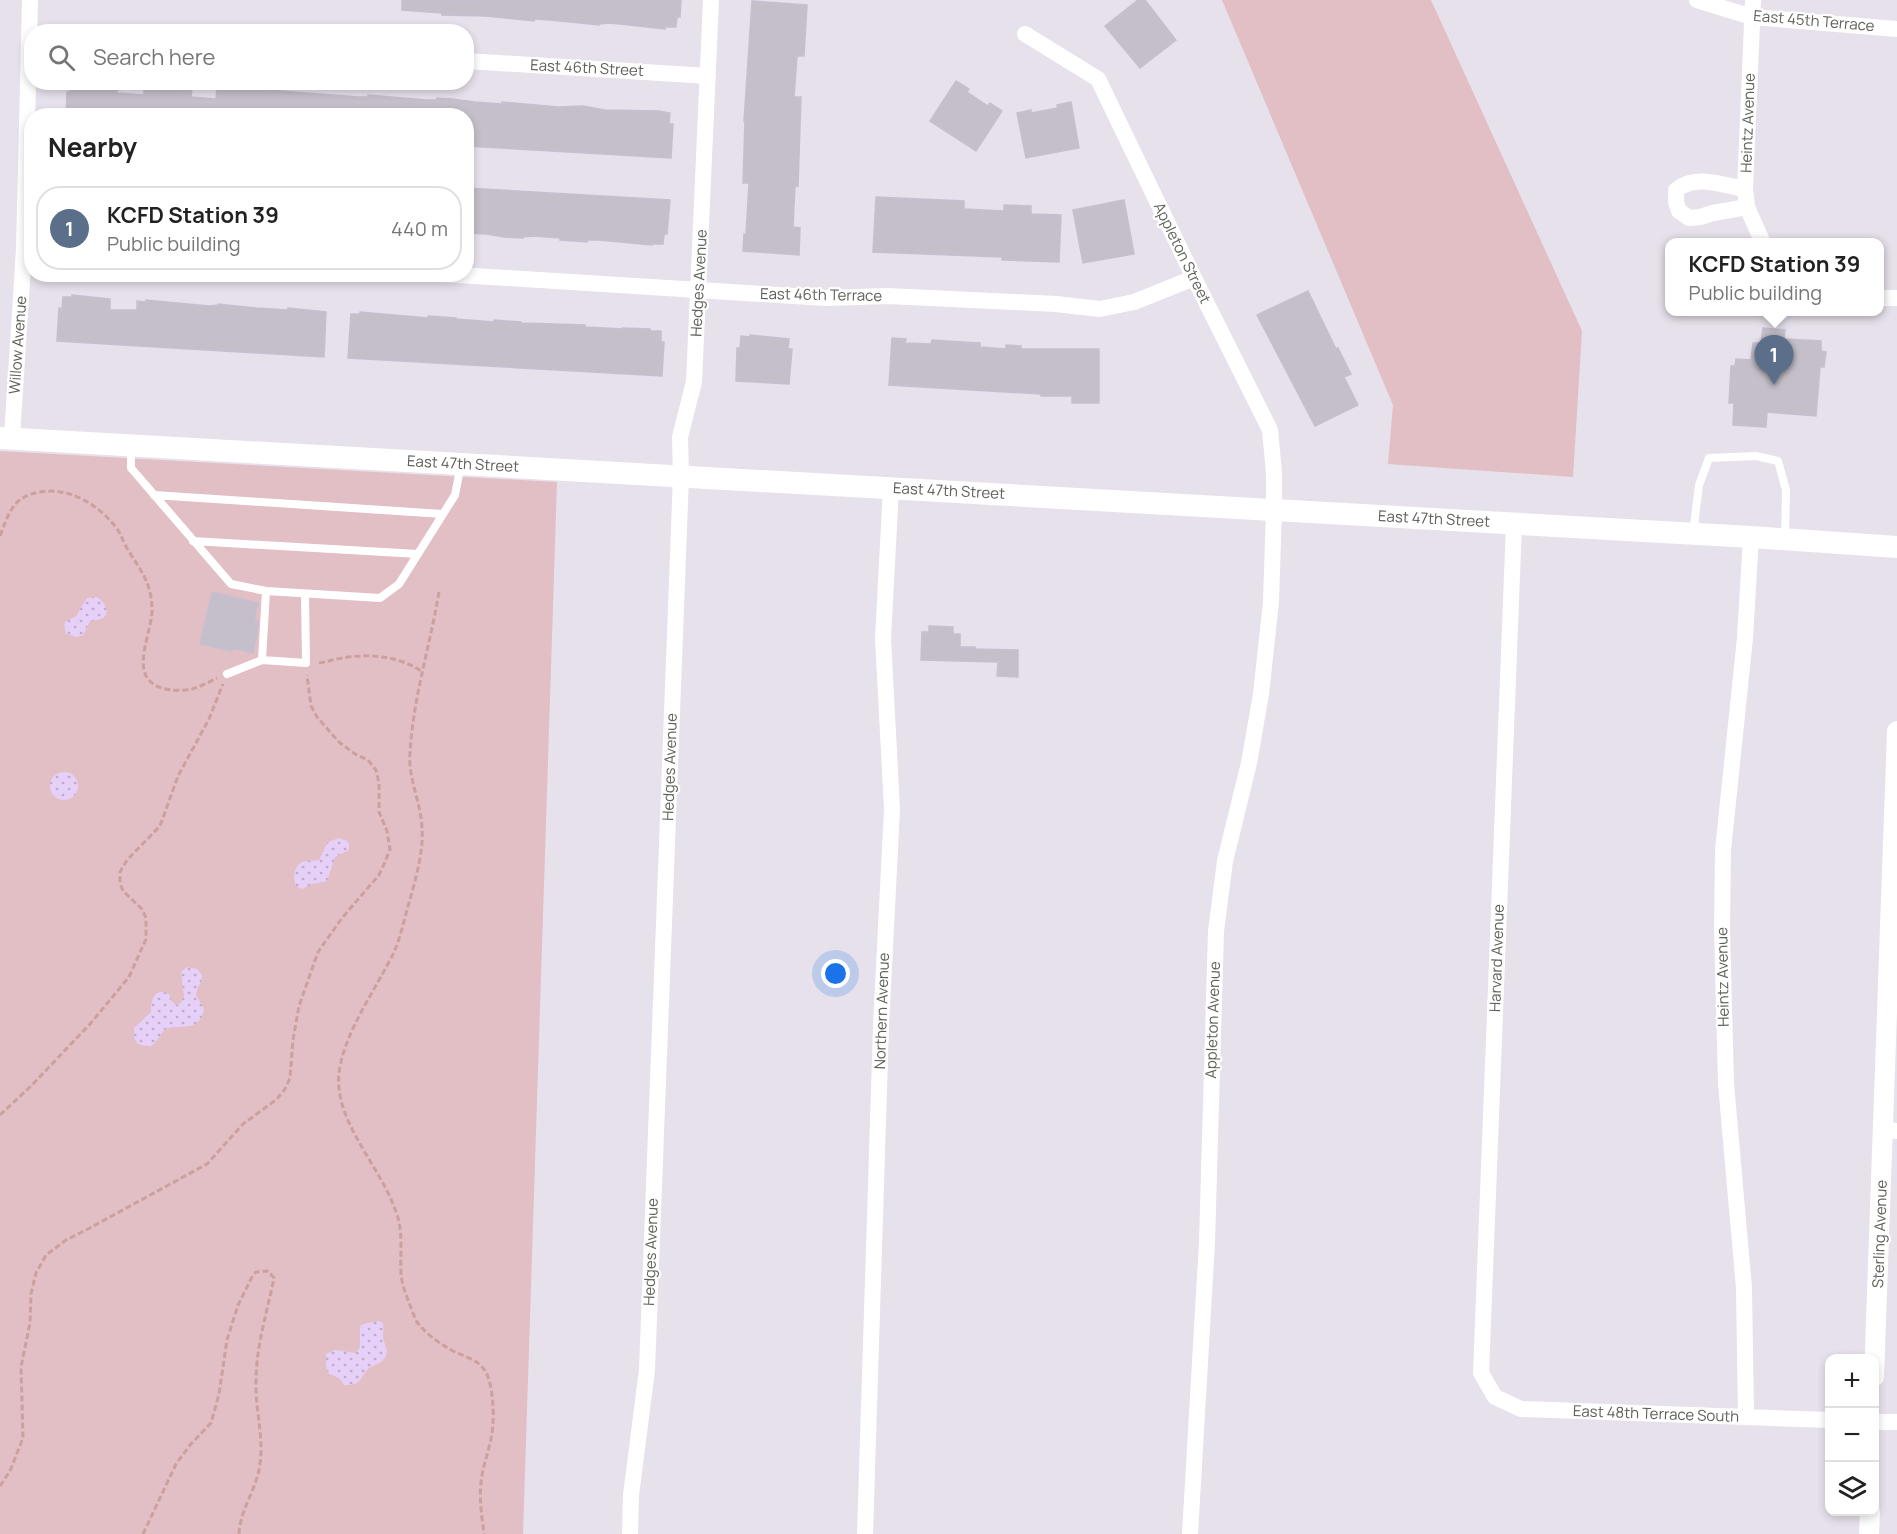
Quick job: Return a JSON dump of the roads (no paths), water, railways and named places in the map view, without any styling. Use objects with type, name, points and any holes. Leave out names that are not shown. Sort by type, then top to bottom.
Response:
[{"type":"main road","name":"East 47th Street","points":[[6,438],[1897,547]]},
{"type":"street","name":"Willow Avenue","points":[[30,0],[30,24]]},
{"type":"street","name":"Hedges Avenue","points":[[630,1534],[631,1495],[646,1370],[681,476],[680,437],[694,382],[711,0]]},
{"type":"street","name":"East 45th Terrace","points":[[1697,0],[1897,29]]},
{"type":"street","name":"Heintz Avenue","points":[[1752,8],[1745,189],[1747,207],[1760,238]]},
{"type":"street","name":"Appleton Street","points":[[1025,34],[1098,79],[1270,430],[1274,473],[1274,510]]},
{"type":"street","name":"East 46th Street","points":[[474,61],[708,76]]},
{"type":"street","name":"Willow Avenue","points":[[29,90],[29,108]]},
{"type":"street","points":[[1745,189],[1695,181],[1683,184],[1676,190],[1676,202],[1679,211],[1689,218],[1747,207]]},
{"type":"street","name":"East 46th Terrace","points":[[474,276],[826,298],[888,296],[1056,304],[1100,309],[1134,302],[1194,278]]},
{"type":"street","name":"Willow Avenue","points":[[6,438],[24,282]]},
{"type":"street","name":"Northern Avenue","points":[[865,1534],[881,1026],[892,809],[883,638],[891,488]]},
{"type":"street","name":"Appleton Avenue","points":[[1190,1534],[1207,1242],[1216,931],[1225,861],[1249,763],[1261,694],[1271,602],[1274,510]]},
{"type":"street","name":"Harvard Avenue","points":[[1490,1389],[1481,1373],[1514,524]]},
{"type":"street","name":"Heintz Avenue","points":[[1746,1416],[1744,1288],[1726,1084],[1722,928],[1723,850],[1745,638],[1751,537]]},
{"type":"street","name":"Sterling Avenue","points":[[1876,1354],[1891,1131],[1897,731]]},
{"type":"street","name":"East 48th Terrace South","points":[[1490,1389],[1495,1397],[1521,1409],[1825,1420]]},
{"type":"street","points":[[1879,1422],[1897,1422]]},
{"type":"street","points":[[1869,1534],[1870,1516]]},
{"type":"lane","points":[[131,445],[131,468],[231,584],[266,591],[305,594],[380,598],[399,584],[455,495],[461,464]]},
{"type":"lane","points":[[1693,534],[1699,485],[1709,458],[1756,456],[1778,460],[1786,490],[1785,540]]},
{"type":"lane","points":[[154,495],[443,514]]},
{"type":"lane","points":[[194,541],[418,554]]},
{"type":"lane","points":[[262,660],[266,591]]},
{"type":"lane","points":[[227,674],[262,660],[306,663],[305,594]]},
{"type":"place","name":"KCFD Station 39","points":[[1774,385]]}]
